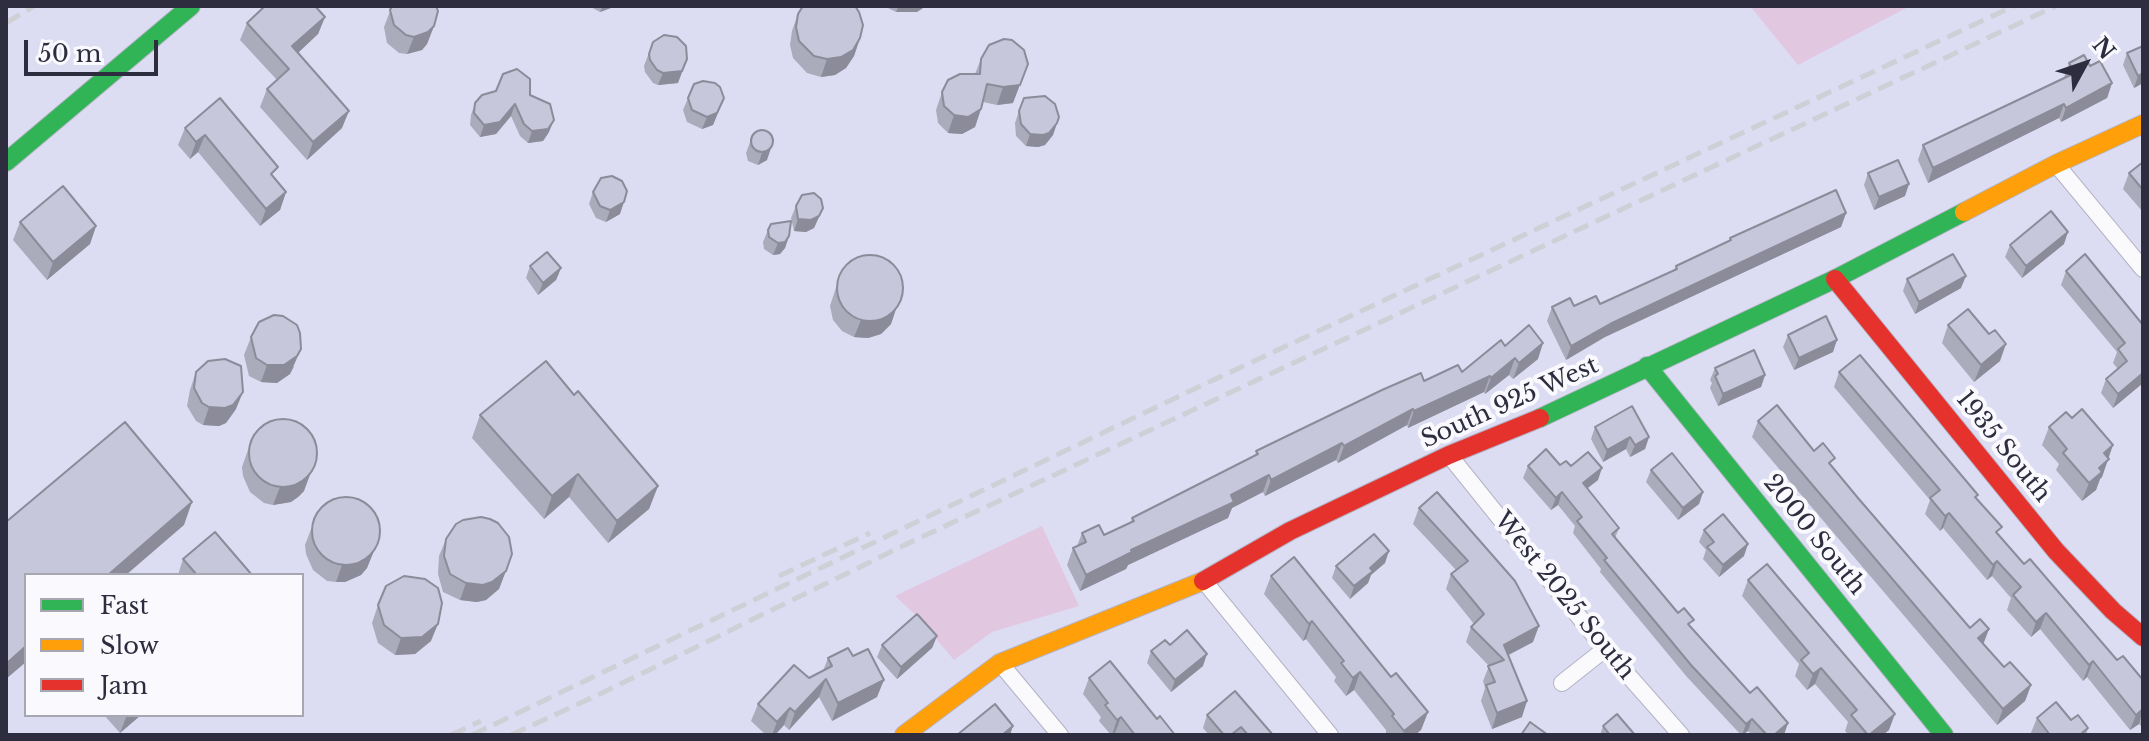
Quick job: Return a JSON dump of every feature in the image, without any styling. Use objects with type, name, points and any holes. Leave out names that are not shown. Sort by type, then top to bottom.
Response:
[{"type":"street","points":[[6,162],[191,6]]},
{"type":"street","name":"South 925 West","points":[[904,735],[1000,663],[1204,581],[1290,531],[1449,455],[1553,413],[1835,279],[2056,164],[2143,124]]},
{"type":"street","points":[[2056,164],[2143,269]]},
{"type":"street","name":"1935 South","points":[[1835,279],[2056,551],[2113,611],[2143,637]]},
{"type":"street","name":"2000 South","points":[[1647,366],[1944,735]]},
{"type":"street","name":"West 2025 South","points":[[1449,455],[1605,649],[1681,735]]},
{"type":"street","points":[[1204,581],[1330,735]]},
{"type":"street","points":[[1562,683],[1605,649]]},
{"type":"street","points":[[1000,663],[1060,735]]},
{"type":"shaded area","points":[[1750,6],[1910,6],[1798,65]]},
{"type":"shaded area","points":[[1042,526],[1079,606],[992,632],[954,660],[917,616],[895,596]]},
{"type":"building","points":[[265,6],[315,6],[325,17],[292,46],[349,111],[313,142],[267,89],[289,69],[247,23]]},
{"type":"building","points":[[392,6],[436,6],[438,11],[434,26],[414,37],[406,35],[394,25],[390,10]]},
{"type":"building","points":[[803,6],[855,6],[863,25],[853,50],[841,57],[827,59],[814,56],[799,41],[796,27]]},
{"type":"building","points":[[664,35],[677,37],[686,46],[687,59],[682,71],[663,73],[650,60],[653,42]]},
{"type":"building","points":[[1004,39],[1012,40],[1024,50],[1028,64],[1020,85],[1003,87],[987,84],[981,109],[968,117],[954,115],[944,106],[942,92],[948,80],[960,74],[980,74],[981,59],[989,45]]},
{"type":"building","points":[[2143,46],[2143,73],[2138,76],[2127,53]]},
{"type":"building","points":[[2084,55],[2090,66],[2100,61],[2112,83],[2066,108],[2064,104],[1933,168],[1923,145],[2075,73],[2069,63]]},
{"type":"building","points":[[517,69],[530,79],[530,95],[550,104],[554,120],[548,129],[532,131],[524,124],[515,104],[500,122],[484,125],[474,113],[475,103],[482,95],[496,91],[503,74]]},
{"type":"building","points":[[703,81],[720,87],[724,98],[717,113],[707,117],[692,110],[688,98],[694,84]]},
{"type":"building","points":[[1045,96],[1055,104],[1059,117],[1057,123],[1049,133],[1030,134],[1021,124],[1019,111],[1024,98]]},
{"type":"building","points":[[220,98],[278,167],[271,174],[286,192],[266,209],[205,135],[196,142],[185,128]]},
{"type":"building","points":[[762,130],[770,133],[773,141],[770,149],[762,152],[754,149],[751,141],[754,133]]},
{"type":"building","points":[[1898,160],[1909,184],[1879,197],[1868,173]]},
{"type":"building","points":[[2143,162],[2143,190],[2129,173]]},
{"type":"building","points":[[612,176],[622,181],[627,191],[624,202],[610,210],[600,206],[593,192],[601,178]]},
{"type":"building","points":[[63,186],[96,226],[53,262],[20,222]]},
{"type":"building","points":[[1836,190],[1846,213],[1610,324],[1571,346],[1552,307],[1570,298],[1574,306],[1596,296],[1600,304],[1677,269],[1676,266],[1730,238]]},
{"type":"building","points":[[814,193],[821,199],[823,208],[819,216],[811,220],[798,219],[796,206],[802,195]]},
{"type":"building","points":[[2051,211],[2068,232],[2026,266],[2010,245]]},
{"type":"building","points":[[791,221],[785,242],[778,243],[769,237],[771,224]]},
{"type":"building","points":[[547,252],[561,268],[543,283],[530,266]]},
{"type":"building","points":[[1953,254],[1966,276],[1919,302],[1907,279]]},
{"type":"building","points":[[2085,254],[2143,325],[2143,373],[2118,394],[2106,379],[2127,361],[2118,349],[2125,343],[2066,271]]},
{"type":"building","points":[[870,255],[883,258],[893,265],[900,275],[903,288],[900,301],[893,311],[883,318],[870,321],[857,318],[847,311],[840,301],[837,288],[840,275],[847,265],[857,258]]},
{"type":"building","points":[[1968,309],[1989,334],[1995,330],[2006,344],[1981,365],[1948,325]]},
{"type":"building","points":[[274,315],[283,316],[297,325],[300,333],[301,349],[284,365],[267,365],[256,358],[251,337],[259,322]]},
{"type":"building","points":[[1826,316],[1837,340],[1799,358],[1788,335]]},
{"type":"building","points":[[1529,325],[1543,343],[1519,363],[1515,358],[1491,378],[1413,409],[1271,480],[1269,475],[1231,495],[1234,502],[1131,550],[1086,575],[1073,548],[1086,542],[1082,533],[1099,525],[1104,535],[1134,521],[1132,518],[1258,454],[1256,451],[1421,373],[1424,381],[1458,365],[1462,372],[1501,340],[1505,346]]},
{"type":"building","points":[[1754,350],[1765,375],[1723,394],[1715,368]]},
{"type":"building","points":[[1860,355],[1978,495],[1975,497],[2002,527],[1996,532],[2024,564],[2030,559],[2117,660],[2123,656],[2143,680],[2143,709],[2136,715],[2093,661],[2089,665],[2046,613],[2036,622],[2013,595],[2021,587],[1997,561],[1993,565],[1949,513],[1945,516],[1930,498],[1940,490],[1839,372]]},
{"type":"building","points":[[225,359],[241,366],[243,392],[233,405],[209,407],[202,403],[194,388],[196,372],[208,361]]},
{"type":"building","points":[[546,361],[574,395],[578,391],[658,486],[617,521],[578,474],[552,496],[480,415]]},
{"type":"building","points":[[1777,405],[1814,451],[1823,443],[1835,458],[1829,463],[1970,628],[1980,619],[1989,629],[1978,638],[2004,667],[2010,662],[2031,685],[2003,709],[1758,421]]},
{"type":"building","points":[[1632,406],[1649,437],[1635,445],[1630,437],[1607,450],[1595,427]]},
{"type":"building","points":[[2082,409],[2113,445],[2104,453],[2109,459],[2099,468],[2102,472],[2089,483],[2063,453],[2067,449],[2049,427],[2066,412],[2072,418]]},
{"type":"building","points":[[283,419],[307,429],[317,453],[307,477],[283,487],[259,477],[249,453],[259,429]]},
{"type":"building","points":[[125,422],[192,502],[110,573],[24,573],[24,648],[6,664],[6,522]]},
{"type":"building","points":[[1546,449],[1560,465],[1566,461],[1571,466],[1588,452],[1602,468],[1583,483],[1619,528],[1612,534],[1678,613],[1684,608],[1694,620],[1688,624],[1750,693],[1757,687],[1788,723],[1774,735],[1767,735],[1752,719],[1746,724],[1691,665],[1604,560],[1607,558],[1577,521],[1582,517],[1562,492],[1556,498],[1528,466]]},
{"type":"building","points":[[1672,453],[1703,492],[1683,508],[1651,470]]},
{"type":"building","points":[[1437,492],[1515,581],[1539,626],[1504,645],[1527,701],[1497,713],[1486,685],[1495,682],[1488,666],[1504,660],[1471,627],[1484,614],[1451,574],[1468,561],[1419,508]]},
{"type":"building","points":[[346,497],[370,507],[380,531],[370,555],[346,565],[322,555],[312,531],[322,507]]},
{"type":"building","points":[[1723,514],[1748,544],[1723,565],[1707,547],[1714,542],[1704,530]]},
{"type":"building","points":[[481,517],[498,523],[509,537],[512,554],[506,571],[483,585],[466,583],[450,574],[444,556],[446,539],[456,524]]},
{"type":"building","points":[[215,532],[250,573],[195,573],[183,559]]},
{"type":"building","points":[[1374,534],[1389,551],[1370,568],[1373,571],[1354,586],[1336,566]]},
{"type":"building","points":[[1294,557],[1391,677],[1396,673],[1428,712],[1404,731],[1360,672],[1353,678],[1341,663],[1344,661],[1312,621],[1309,624],[1271,576]]},
{"type":"building","points":[[1767,564],[1895,714],[1869,735],[1851,715],[1857,710],[1821,668],[1813,674],[1801,660],[1809,653],[1748,580]]},
{"type":"building","points":[[404,576],[425,579],[438,588],[442,603],[438,624],[422,637],[401,638],[384,625],[378,605],[386,586]]},
{"type":"building","points":[[917,614],[937,636],[901,667],[882,645]]},
{"type":"building","points":[[1187,630],[1207,654],[1175,680],[1151,651],[1165,640],[1170,645]]},
{"type":"building","points":[[848,648],[853,656],[868,649],[884,680],[838,703],[826,679],[795,712],[790,708],[777,722],[758,704],[794,665],[809,678],[832,666],[828,658]]},
{"type":"building","points":[[1110,661],[1157,719],[1160,716],[1175,735],[1135,735],[1121,717],[1117,720],[1089,678]]},
{"type":"building","points":[[1235,691],[1273,735],[1248,735],[1241,727],[1231,735],[1224,735],[1207,715]]},
{"type":"building","points":[[2056,702],[2071,720],[2078,715],[2088,728],[2082,733],[2084,735],[2050,735],[2037,718]]},
{"type":"building","points":[[995,704],[1013,726],[1002,735],[957,735]]},
{"type":"building","points":[[1617,714],[1635,735],[1610,735],[1603,726]]},
{"type":"building","points":[[1530,722],[1548,735],[1521,735]]},
{"type":"railway","points":[[6,23],[34,6]]},
{"type":"railway","points":[[472,735],[1190,391],[2014,6]]},
{"type":"railway","points":[[511,735],[911,542],[2056,6]]},
{"type":"railway","points":[[779,576],[870,533]]},
{"type":"railway","points":[[451,735],[481,721]]},
{"type":"traffic: fast","points":[[6,162],[191,6]]},
{"type":"traffic: fast","points":[[1540,418],[1835,279],[1964,212]]},
{"type":"traffic: fast","points":[[1647,366],[1944,735]]},
{"type":"traffic: slow","points":[[1964,212],[2056,164],[2143,124]]},
{"type":"traffic: slow","points":[[904,735],[1000,663],[1203,581]]},
{"type":"traffic: jam","points":[[1835,279],[2056,551],[2113,611],[2143,637]]},
{"type":"traffic: jam","points":[[1203,581],[1290,531],[1449,455],[1540,418]]}]
